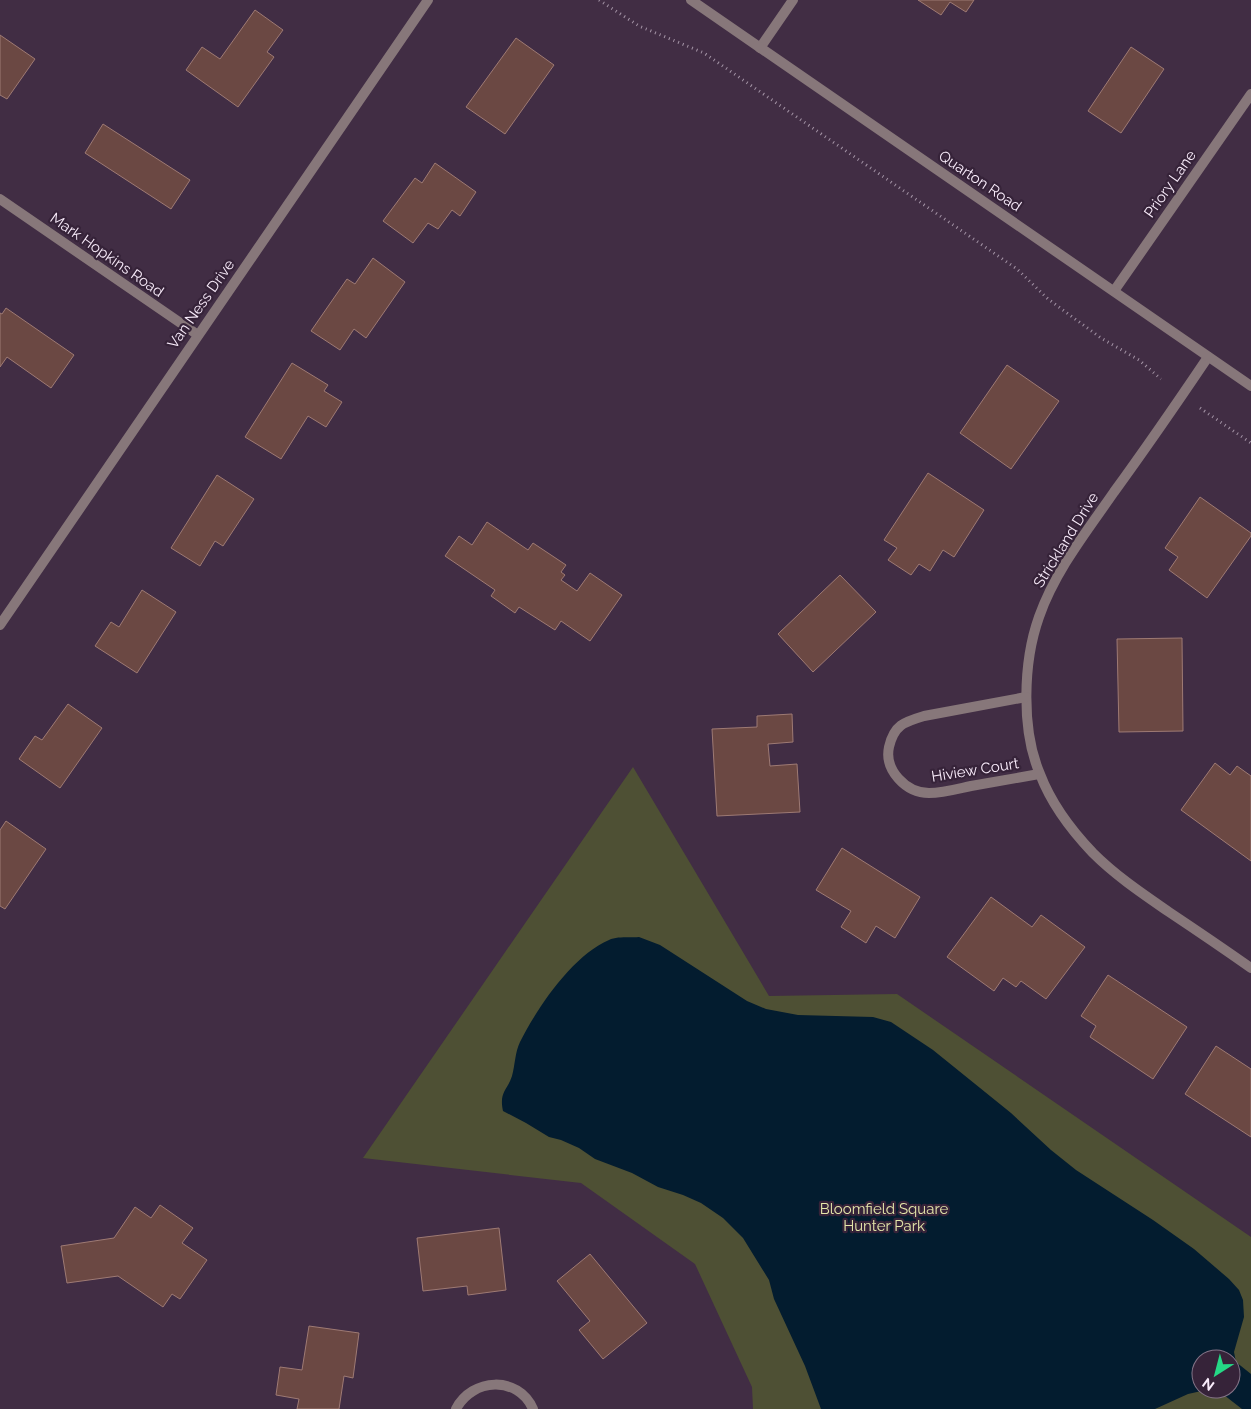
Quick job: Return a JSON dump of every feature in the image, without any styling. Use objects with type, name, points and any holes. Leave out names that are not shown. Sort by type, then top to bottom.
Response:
[{"type":"street","name":"Van Ness Drive","points":[[0,625],[428,0]]},
{"type":"street","name":"Quarton Road","points":[[691,0],[1251,386]]},
{"type":"street","points":[[760,48],[793,0]]},
{"type":"street","name":"Priory Lane","points":[[1114,292],[1251,94]]},
{"type":"street","name":"Mark Hopkins Road","points":[[0,199],[198,335]]},
{"type":"street","name":"Strickland Drive","points":[[1208,357],[1058,576],[1040,616],[1034,636],[1026,678],[1026,697],[1032,747],[1040,774],[1051,796],[1077,835],[1115,873],[1251,968]]},
{"type":"street","name":"Hiview Court","points":[[1026,697],[910,720],[899,726],[893,734],[888,749],[888,761],[894,774],[901,781],[914,790],[928,793],[1040,774]]},
{"type":"street","points":[[456,1409],[467,1395],[477,1388],[490,1384],[504,1384],[514,1388],[524,1394],[533,1409]]},
{"type":"path","points":[[599,0],[639,26],[704,53],[1017,269],[1048,300],[1101,338],[1139,360],[1160,379]]},
{"type":"path","points":[[1200,408],[1251,443]]},
{"type":"green space","name":"Bloomfield Square Hunter Park","points":[[633,767],[769,996],[897,994],[1251,1237],[1251,1409],[753,1409],[752,1387],[695,1264],[581,1183],[363,1158]]},
{"type":"water","name":"Bloomfield Square Hunter Park","points":[[639,937],[660,945],[747,1001],[766,1009],[798,1015],[873,1017],[891,1022],[933,1050],[1011,1113],[1076,1170],[1194,1249],[1229,1279],[1239,1290],[1243,1300],[1244,1317],[1235,1349],[1191,1349],[1191,1393],[1155,1409],[821,1409],[805,1366],[774,1299],[769,1280],[743,1238],[723,1218],[701,1203],[658,1187],[632,1173],[595,1159],[579,1148],[549,1137],[503,1111],[502,1100],[512,1076],[520,1042],[546,999],[582,957],[612,939]]},
{"type":"water","name":"Bloomfield Square Hunter Park","points":[[1241,1366],[1251,1374],[1251,1409],[1242,1409],[1229,1399],[1241,1399]]},
{"type":"building","points":[[918,0],[974,0],[966,12],[950,2],[941,15]]},
{"type":"building","points":[[255,10],[283,30],[267,52],[274,57],[238,107],[186,70],[202,47],[220,59]]},
{"type":"building","points":[[0,35],[35,59],[7,99],[0,95]]},
{"type":"building","points":[[516,38],[554,65],[505,134],[466,107]]},
{"type":"building","points":[[1131,47],[1164,69],[1121,133],[1088,111]]},
{"type":"building","points":[[103,124],[190,180],[171,209],[85,153]]},
{"type":"building","points":[[435,163],[476,192],[460,216],[452,210],[438,229],[428,223],[413,243],[383,221],[415,178],[422,183]]},
{"type":"building","points":[[373,258],[405,282],[366,338],[354,329],[340,350],[311,331],[347,279],[355,284]]},
{"type":"building","points":[[6,308],[74,355],[51,388],[7,357],[0,367],[0,313],[2,314]]},
{"type":"building","points":[[292,363],[328,385],[324,391],[342,402],[326,427],[308,416],[281,459],[245,437]]},
{"type":"building","points":[[1007,365],[1059,401],[1011,469],[960,433]]},
{"type":"building","points":[[928,473],[984,510],[954,557],[943,550],[930,571],[919,564],[911,575],[888,560],[897,548],[884,540]]},
{"type":"building","points":[[217,475],[254,499],[223,546],[215,541],[200,566],[171,548]]},
{"type":"building","points":[[1200,497],[1251,533],[1251,536],[1207,598],[1169,570],[1178,557],[1165,548]]},
{"type":"building","points":[[487,522],[528,550],[533,543],[566,565],[561,572],[565,575],[561,580],[577,591],[590,573],[622,595],[590,641],[561,621],[555,630],[519,607],[515,613],[491,596],[495,590],[445,556],[459,536],[472,545]]},
{"type":"building","points":[[840,575],[876,612],[813,672],[778,634]]},
{"type":"building","points":[[142,590],[176,612],[137,673],[95,646],[111,622],[119,627]]},
{"type":"building","points":[[1182,638],[1183,731],[1119,732],[1117,639]]},
{"type":"building","points":[[68,704],[102,728],[60,788],[19,759],[35,736],[42,740]]},
{"type":"building","points":[[792,714],[793,742],[768,744],[770,766],[797,764],[800,812],[717,816],[712,729],[757,727],[757,716]]},
{"type":"building","points":[[1215,763],[1230,775],[1237,766],[1251,776],[1251,861],[1181,810]]},
{"type":"building","points":[[6,821],[46,849],[5,909],[0,906],[0,830]]},
{"type":"building","points":[[842,848],[920,897],[895,938],[876,926],[866,943],[841,927],[851,911],[816,890]]},
{"type":"building","points":[[991,897],[1032,927],[1041,915],[1085,947],[1046,999],[1021,981],[1016,987],[1003,978],[994,991],[947,957]]},
{"type":"building","points":[[1108,975],[1187,1027],[1153,1079],[1090,1037],[1096,1026],[1081,1016]]},
{"type":"building","points":[[1216,1046],[1251,1069],[1251,1137],[1185,1094]]},
{"type":"building","points":[[160,1205],[193,1228],[182,1243],[207,1260],[180,1299],[172,1294],[163,1307],[118,1276],[67,1283],[61,1246],[114,1238],[135,1207],[151,1218]]},
{"type":"building","points":[[499,1228],[506,1290],[468,1295],[467,1286],[423,1291],[417,1238]]},
{"type":"building","points":[[590,1254],[647,1323],[603,1359],[579,1330],[590,1321],[557,1281]]},
{"type":"building","points":[[309,1326],[359,1333],[353,1378],[344,1376],[339,1409],[297,1409],[299,1399],[276,1395],[280,1367],[302,1370]]}]
